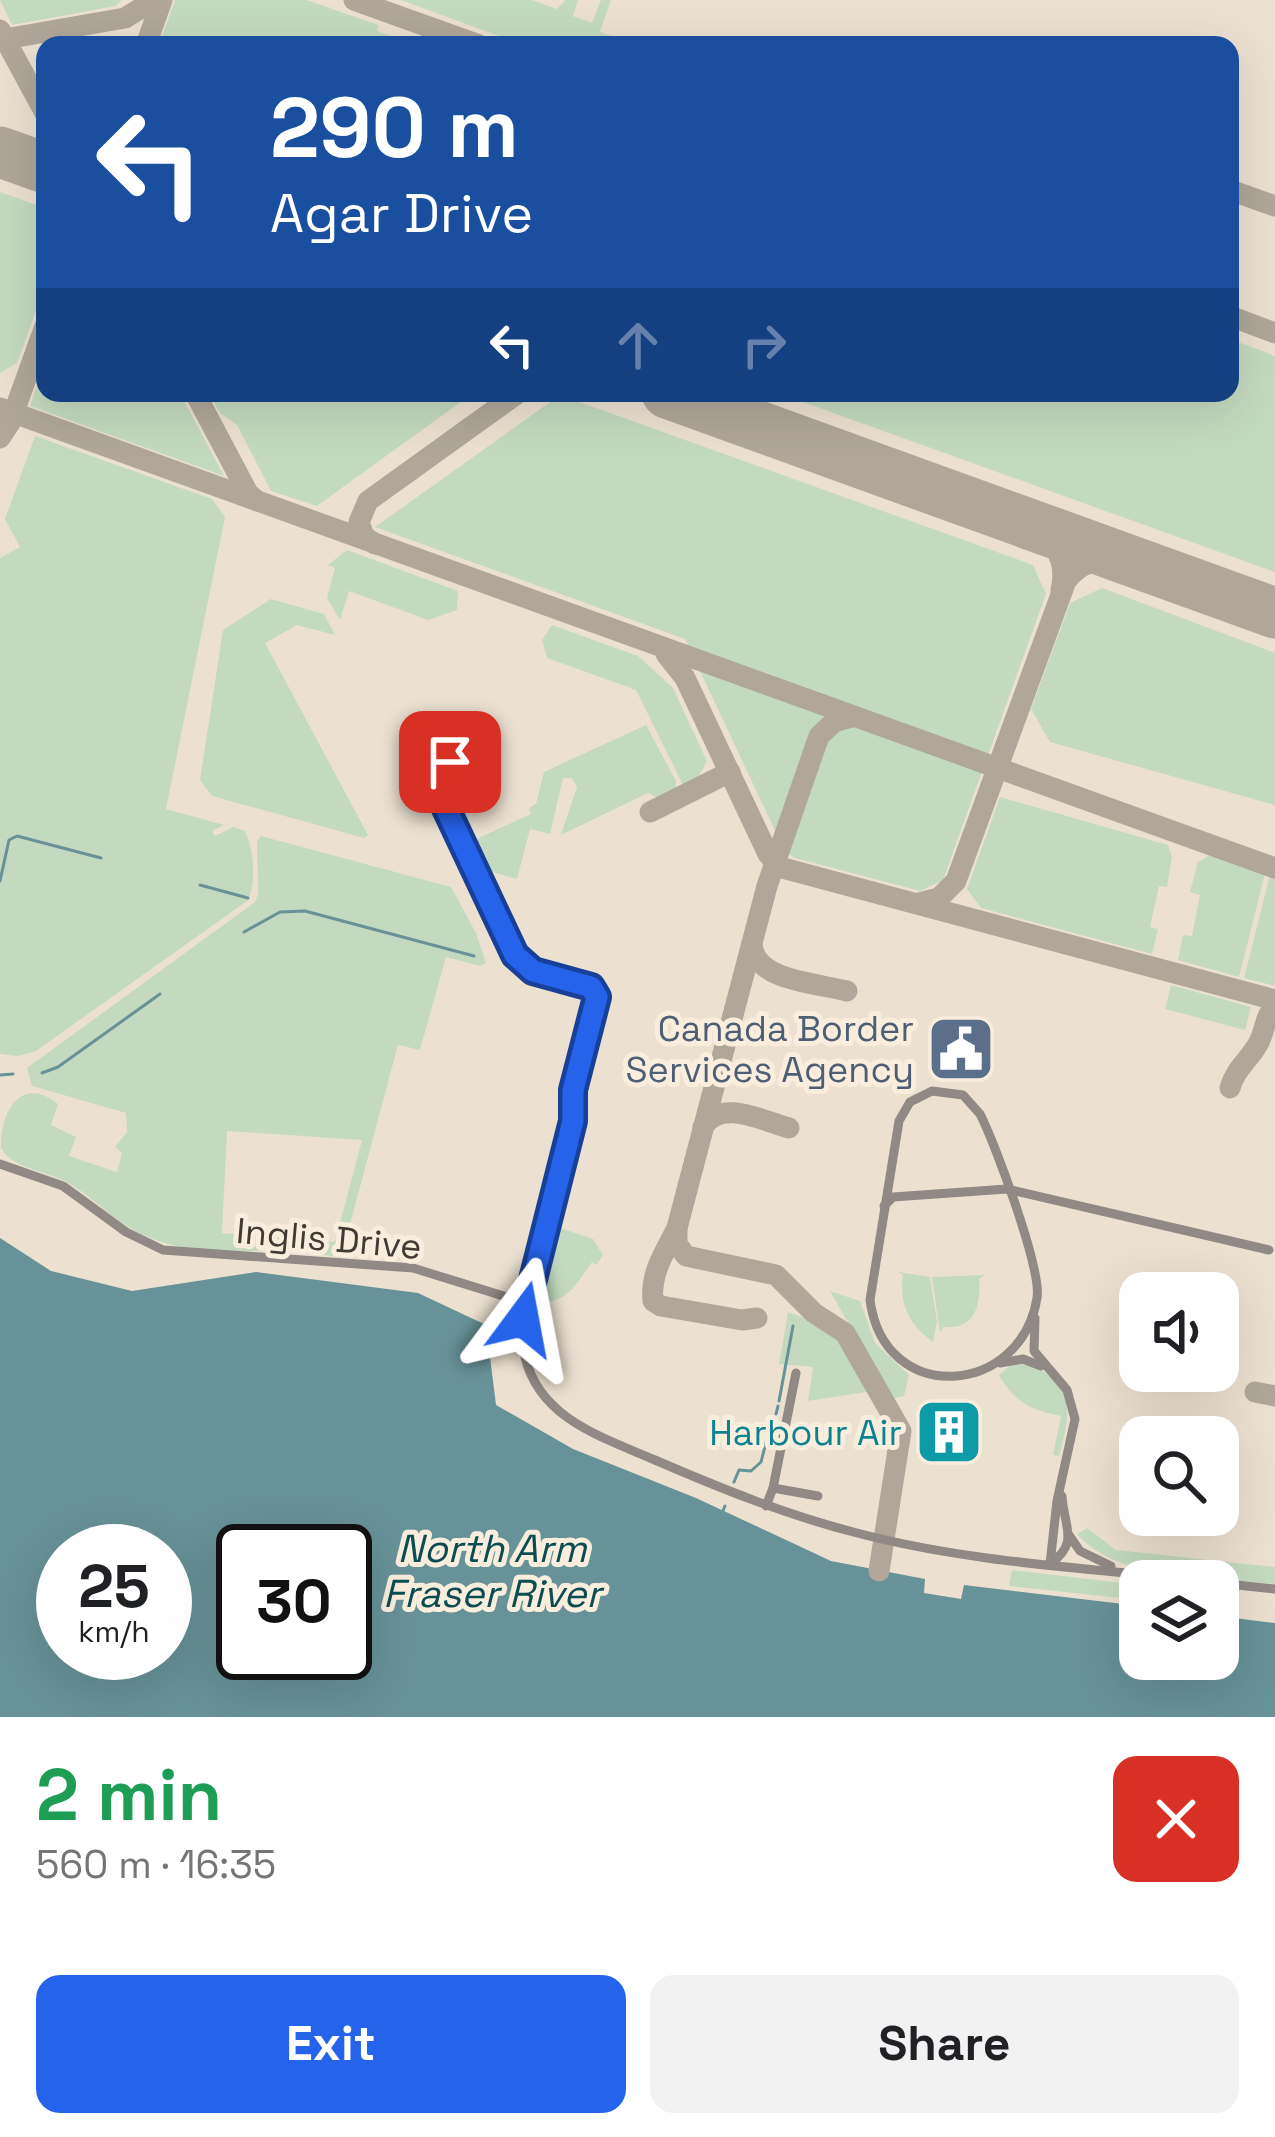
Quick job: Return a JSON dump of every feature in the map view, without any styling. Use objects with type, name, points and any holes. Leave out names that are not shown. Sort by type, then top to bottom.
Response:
[{"type":"street","points":[[450,762],[441,785],[442,800],[515,955],[533,971],[591,987],[597,997],[573,1090],[573,1121],[522,1330],[526,1361],[540,1391],[556,1410],[593,1433],[766,1506],[863,1535],[962,1554],[1119,1571]]},
{"type":"street","points":[[1049,1370],[1023,1359],[959,1377],[932,1376],[910,1367],[886,1344],[874,1322],[870,1300],[883,1208],[901,1115],[913,1099],[932,1091],[959,1093],[976,1106],[1036,1274],[1033,1346],[1067,1390],[1074,1412],[1050,1564]]},
{"type":"street","name":"Inglis Drive","points":[[0,1164],[63,1186],[136,1238],[171,1252],[413,1268],[526,1304]]},
{"type":"street","points":[[883,1208],[892,1197],[1007,1189],[1269,1250]]},
{"type":"street","points":[[990,1367],[1020,1339],[1037,1301]]},
{"type":"street","points":[[766,1506],[796,1373]]},
{"type":"street","points":[[1050,1564],[1066,1550],[1061,1485]]},
{"type":"street","points":[[773,1488],[818,1496]]},
{"type":"street","points":[[1067,1530],[1087,1556],[1119,1568]]},
{"type":"street","points":[[1239,1585],[1275,1589]]},
{"type":"green space","points":[[0,0],[122,0],[115,6],[12,25]]},
{"type":"green space","points":[[175,0],[307,0],[378,25],[377,31],[391,36],[162,36]]},
{"type":"green space","points":[[401,0],[532,0],[557,9],[565,0],[578,0],[573,16],[592,23],[601,0],[611,0],[600,32],[611,36],[499,36]]},
{"type":"green space","points":[[0,192],[36,205],[36,311],[17,363],[0,373]]},
{"type":"green space","points":[[1239,342],[1275,356],[1275,572],[803,402],[1239,402]]},
{"type":"green space","points":[[36,389],[36,402],[185,402],[224,476],[30,406]]},
{"type":"green space","points":[[214,402],[461,402],[317,506],[271,491],[237,425]]},
{"type":"green space","points":[[550,402],[579,402],[1033,565],[1046,594],[943,880],[920,891],[785,852],[685,639],[375,527]]},
{"type":"green space","points":[[35,436],[212,499],[225,517],[166,809],[224,825],[212,831],[215,836],[233,827],[245,831],[253,876],[247,901],[36,1051],[18,1056],[0,1054],[0,558],[20,547],[5,519]]},
{"type":"green space","points":[[347,550],[458,591],[457,610],[428,620],[349,591],[340,620],[327,598],[335,568],[328,565]]},
{"type":"green space","points":[[1102,588],[1275,653],[1275,805],[1050,742],[1031,709],[1070,603]]},
{"type":"green space","points":[[271,599],[324,614],[335,635],[297,625],[265,643],[368,835],[364,838],[212,796],[200,780],[223,630]]},
{"type":"green space","points":[[552,625],[638,656],[673,688],[707,761],[698,777],[683,785],[636,690],[547,658],[542,640]]},
{"type":"green space","points":[[646,725],[676,781],[675,790],[659,799],[648,793],[561,835],[577,787],[572,778],[563,778],[550,834],[530,829],[517,879],[481,869],[467,842],[469,836],[472,841],[531,814],[529,808],[536,804],[544,772]]},
{"type":"green space","points":[[1000,797],[1168,845],[1172,857],[1167,887],[1159,886],[1150,927],[1158,929],[1152,954],[981,908],[967,889]]},
{"type":"green space","points":[[261,836],[451,887],[486,963],[480,966],[446,957],[420,1050],[398,1045],[341,1258],[303,1250],[299,1240],[335,1242],[362,1140],[227,1131],[222,1233],[283,1238],[278,1247],[239,1252],[179,1247],[142,1234],[73,1186],[21,1165],[1,1148],[9,1111],[33,1093],[58,1104],[51,1125],[76,1137],[69,1156],[117,1172],[122,1153],[115,1147],[127,1132],[126,1113],[32,1086],[27,1068],[255,902]]},
{"type":"green space","points":[[1210,855],[1266,870],[1239,977],[1178,960],[1183,935],[1192,936],[1200,895],[1190,892],[1198,862]]},
{"type":"green space","points":[[1271,871],[1275,872],[1275,986],[1244,978]]},
{"type":"green space","points":[[1171,985],[1251,1007],[1245,1030],[1165,1009]]},
{"type":"green space","points":[[551,1225],[593,1239],[603,1255],[567,1294],[545,1302],[536,1295]]},
{"type":"green space","points":[[898,1272],[930,1277],[937,1322],[933,1342],[908,1313],[903,1275]]},
{"type":"green space","points":[[985,1275],[979,1279],[974,1314],[962,1325],[943,1327],[940,1333],[932,1277]]},
{"type":"green space","points":[[830,1291],[860,1301],[875,1343],[909,1375],[904,1396],[889,1395]]},
{"type":"green space","points":[[788,1312],[841,1331],[873,1391],[808,1401],[813,1367],[779,1364]]},
{"type":"green space","points":[[1021,1362],[1052,1377],[1066,1398],[1059,1456],[1053,1455],[1061,1416],[1024,1403],[999,1375]]},
{"type":"green space","points":[[1087,1528],[1116,1550],[1210,1560],[1119,1562],[1077,1534]]},
{"type":"green space","points":[[1239,1563],[1275,1567],[1275,1584],[1239,1581]]},
{"type":"green space","points":[[1012,1570],[1119,1583],[1119,1598],[1009,1586]]},
{"type":"water","name":"North Arm Fraser River","points":[[0,1238],[51,1271],[132,1291],[256,1272],[418,1293],[486,1325],[496,1405],[573,1449],[696,1498],[831,1561],[925,1579],[924,1593],[961,1599],[964,1585],[1119,1603],[1119,1680],[1239,1680],[1239,1619],[1275,1623],[1275,1717],[0,1717]]},
{"type":"waterway","points":[[0,881],[9,840],[17,836],[101,858]]},
{"type":"waterway","points":[[200,885],[248,898]]},
{"type":"waterway","points":[[244,932],[280,912],[305,911],[474,956]]},
{"type":"waterway","points":[[42,1073],[58,1067],[160,994]]},
{"type":"waterway","points":[[0,1075],[13,1074]]},
{"type":"waterway","points":[[779,1401],[793,1326]]},
{"type":"waterway","points":[[776,1414],[778,1406]]},
{"type":"waterway","points":[[734,1482],[739,1470],[751,1471],[761,1462],[769,1431]]},
{"type":"waterway","points":[[722,1513],[725,1506]]},
{"type":"taxiway","points":[[0,40],[125,18],[154,0]]},
{"type":"taxiway","points":[[149,36],[162,0]]},
{"type":"taxiway","points":[[354,0],[454,36]]},
{"type":"taxiway","points":[[0,30],[36,96]]},
{"type":"taxiway","points":[[26,161],[36,167]]},
{"type":"taxiway","points":[[1239,193],[1275,206]]},
{"type":"taxiway","points":[[1239,319],[1275,333]]},
{"type":"taxiway","points":[[0,438],[36,351]]},
{"type":"taxiway","points":[[200,402],[248,493],[257,501]]},
{"type":"taxiway","points":[[375,544],[364,536],[359,522],[368,501],[506,402]]},
{"type":"taxiway","points":[[0,408],[1275,868]]},
{"type":"taxiway","points":[[1015,519],[1037,531],[1059,555],[1061,590]]},
{"type":"taxiway","points":[[919,903],[939,898],[956,881],[1066,581],[1091,562],[1141,564]]},
{"type":"taxiway","points":[[666,654],[685,678],[768,854],[779,867],[1275,1000]]},
{"type":"taxiway","points":[[757,1318],[742,1320],[661,1306],[653,1301],[654,1281],[677,1228],[767,886],[819,736],[834,722],[852,717]]},
{"type":"taxiway","points":[[650,812],[730,772]]},
{"type":"taxiway","points":[[752,943],[755,956],[775,973],[847,991]]},
{"type":"taxiway","points":[[1230,1088],[1275,1006]]},
{"type":"taxiway","points":[[703,1127],[711,1118],[731,1113],[789,1128]]},
{"type":"taxiway","points":[[677,1228],[677,1244],[686,1256],[776,1275],[814,1313],[845,1333],[901,1431],[879,1571]]},
{"type":"taxiway","points":[[1255,1392],[1275,1396]]},
{"type":"runway","points":[[0,152],[36,165]]},
{"type":"runway","points":[[692,402],[1275,613]]},
{"type":"place","name":"Canada Border Services Agency","points":[[961,1049]]},
{"type":"place","name":"Harbour Air","points":[[949,1432]]},
{"type":"route","points":[[450,762],[441,785],[442,800],[515,955],[533,971],[591,987],[597,997],[573,1090],[573,1121],[523,1319]]}]
